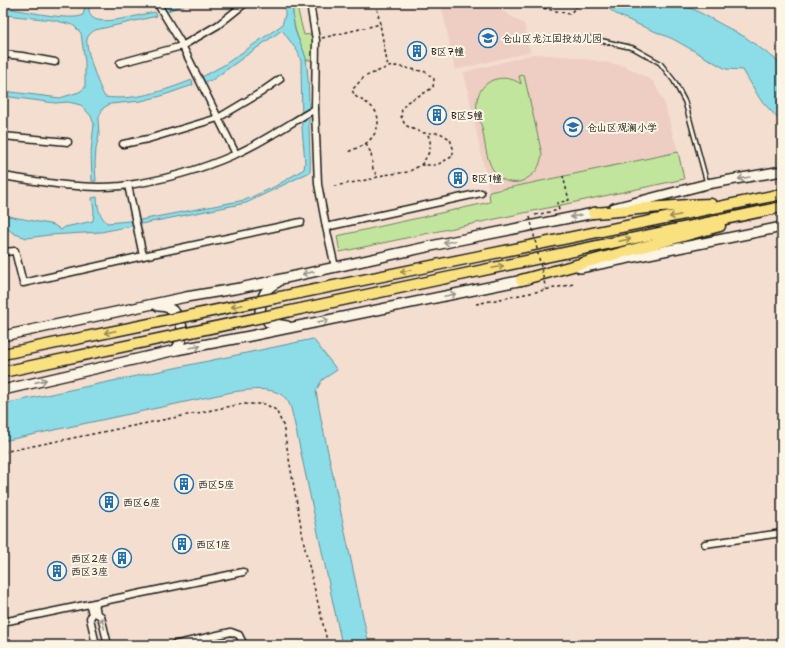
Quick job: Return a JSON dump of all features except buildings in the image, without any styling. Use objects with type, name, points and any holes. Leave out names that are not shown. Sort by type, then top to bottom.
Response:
[{"type":"highway","points":[[3,354],[782,194]]},
{"type":"highway","points":[[593,213],[630,211],[673,205],[739,203]]},
{"type":"highway","points":[[3,372],[782,207]]},
{"type":"highway","points":[[521,280],[782,210]]},
{"type":"main road","points":[[3,336],[561,220],[707,184],[782,171]]},
{"type":"main road","points":[[3,390],[176,350],[301,326],[782,227]]},
{"type":"main road","points":[[290,277],[269,286],[262,297],[260,311],[269,323],[281,326],[301,326]]},
{"type":"main road","points":[[148,306],[167,306],[176,313],[183,328],[180,344],[176,350]]},
{"type":"street","points":[[158,3],[182,46],[236,154]]},
{"type":"street","points":[[310,3],[316,40],[315,109],[318,184],[326,227],[336,267]]},
{"type":"street","points":[[120,63],[182,46],[218,25],[243,4]]},
{"type":"street","points":[[3,54],[55,62]]},
{"type":"street","points":[[123,144],[148,139],[218,118],[260,93],[280,79]]},
{"type":"street","points":[[3,176],[66,185],[93,187],[128,185],[159,179],[189,171],[236,154],[315,109]]},
{"type":"street","points":[[3,136],[68,142]]},
{"type":"street","points":[[128,185],[143,256]]},
{"type":"street","points":[[326,227],[481,193]]},
{"type":"street","points":[[3,252],[15,251],[23,284],[143,256],[301,222]]},
{"type":"street","points":[[705,544],[782,533]]},
{"type":"street","points":[[3,622],[243,572]]},
{"type":"street","points":[[92,604],[92,615],[90,618],[96,645]]},
{"type":"street","points":[[92,604],[97,614],[101,616],[108,645]]},
{"type":"street","points":[[173,645],[231,632],[239,635],[244,645]]},
{"type":"lane","points":[[586,37],[633,48],[660,63],[674,81],[685,102],[707,184]]},
{"type":"path","points":[[376,3],[388,67]]},
{"type":"path","points":[[520,3],[570,14],[579,3]]},
{"type":"path","points":[[316,40],[381,24]]},
{"type":"path","points":[[348,152],[366,144],[379,123],[378,116],[374,109],[369,104],[355,96],[352,90],[364,77],[388,67],[396,66],[426,72],[434,79],[433,88],[407,102],[402,109],[401,116],[405,125],[415,130],[427,133],[440,133],[450,139],[453,148],[453,156],[437,165],[421,165]]},
{"type":"path","points":[[334,186],[383,175],[408,172],[421,165],[429,154],[431,146],[431,140],[427,133]]},
{"type":"path","points":[[366,144],[371,153],[373,169],[378,177]]},
{"type":"path","points":[[561,220],[557,203],[569,200],[563,176]]},
{"type":"path","points":[[546,290],[530,217],[559,210]]},
{"type":"path","points":[[476,304],[574,284]]},
{"type":"path","points":[[3,452],[242,404],[265,404],[276,410],[284,425],[305,549],[328,645]]},
{"type":"shaded area","name":"仓山区龙江国投幼儿园","points":[[441,3],[489,3],[524,24],[530,52],[455,70]]},
{"type":"shaded area","name":"仓山区观澜小学","points":[[534,54],[573,57],[625,66],[653,81],[664,102],[678,152],[489,192],[464,72]]},
{"type":"green space","points":[[292,3],[296,3],[304,35],[313,34],[312,60],[306,60],[296,33]]},
{"type":"green space","points":[[524,75],[542,154],[539,166],[532,175],[520,182],[511,182],[499,177],[494,172],[486,151],[477,111],[477,104],[479,93],[488,83],[500,78],[507,78],[521,84],[519,76]]},
{"type":"green space","points":[[678,152],[684,179],[340,252],[337,236],[490,202],[489,192]]},
{"type":"water","points":[[86,3],[89,3],[90,15],[98,20],[105,21],[123,19],[155,12],[157,16],[95,30],[88,36],[87,44],[90,59],[105,97],[127,98],[149,94],[192,80],[193,85],[161,96],[141,101],[110,104],[103,108],[98,120],[99,135],[95,163],[96,181],[92,181],[91,152],[94,124],[91,116],[81,105],[68,102],[55,103],[3,96],[3,91],[60,98],[79,92],[85,88],[85,62],[81,33],[73,25],[53,20],[5,15],[6,8],[34,13],[77,17],[83,15]]},
{"type":"water","points":[[169,3],[187,3],[166,12],[163,6]]},
{"type":"water","points":[[285,3],[292,3],[295,30],[306,59],[309,92],[310,172],[246,203],[101,232],[49,235],[27,238],[15,234],[3,226],[3,215],[54,225],[61,230],[65,227],[93,221],[94,211],[92,198],[97,197],[99,212],[107,223],[140,220],[245,200],[274,187],[304,169],[301,61],[298,52],[282,30],[212,80],[204,82],[202,77],[224,65],[282,25],[285,15]]},
{"type":"water","points":[[601,3],[678,3],[695,10],[745,37],[782,64],[782,123],[760,99],[743,70],[726,69],[673,39],[616,14]]},
{"type":"water","points":[[313,339],[337,370],[322,380],[316,391],[369,645],[342,645],[292,411],[289,403],[278,393],[263,390],[232,392],[3,441],[3,404]]},
{"type":"place","name":"仓山区龙江国投幼儿园","points":[[488,38]]},
{"type":"place","name":"B区7幢","points":[[417,51]]},
{"type":"place","name":"B区5幢","points":[[437,115]]},
{"type":"place","name":"仓山区观澜小学","points":[[573,127]]},
{"type":"place","name":"B区1幢","points":[[458,178]]},
{"type":"place","name":"西区5座","points":[[184,484]]},
{"type":"place","name":"西区6座","points":[[109,502]]},
{"type":"place","name":"西区1座","points":[[182,544]]},
{"type":"place","name":"西区2座","points":[[122,558]]},
{"type":"place","name":"西区3座","points":[[57,571]]}]
